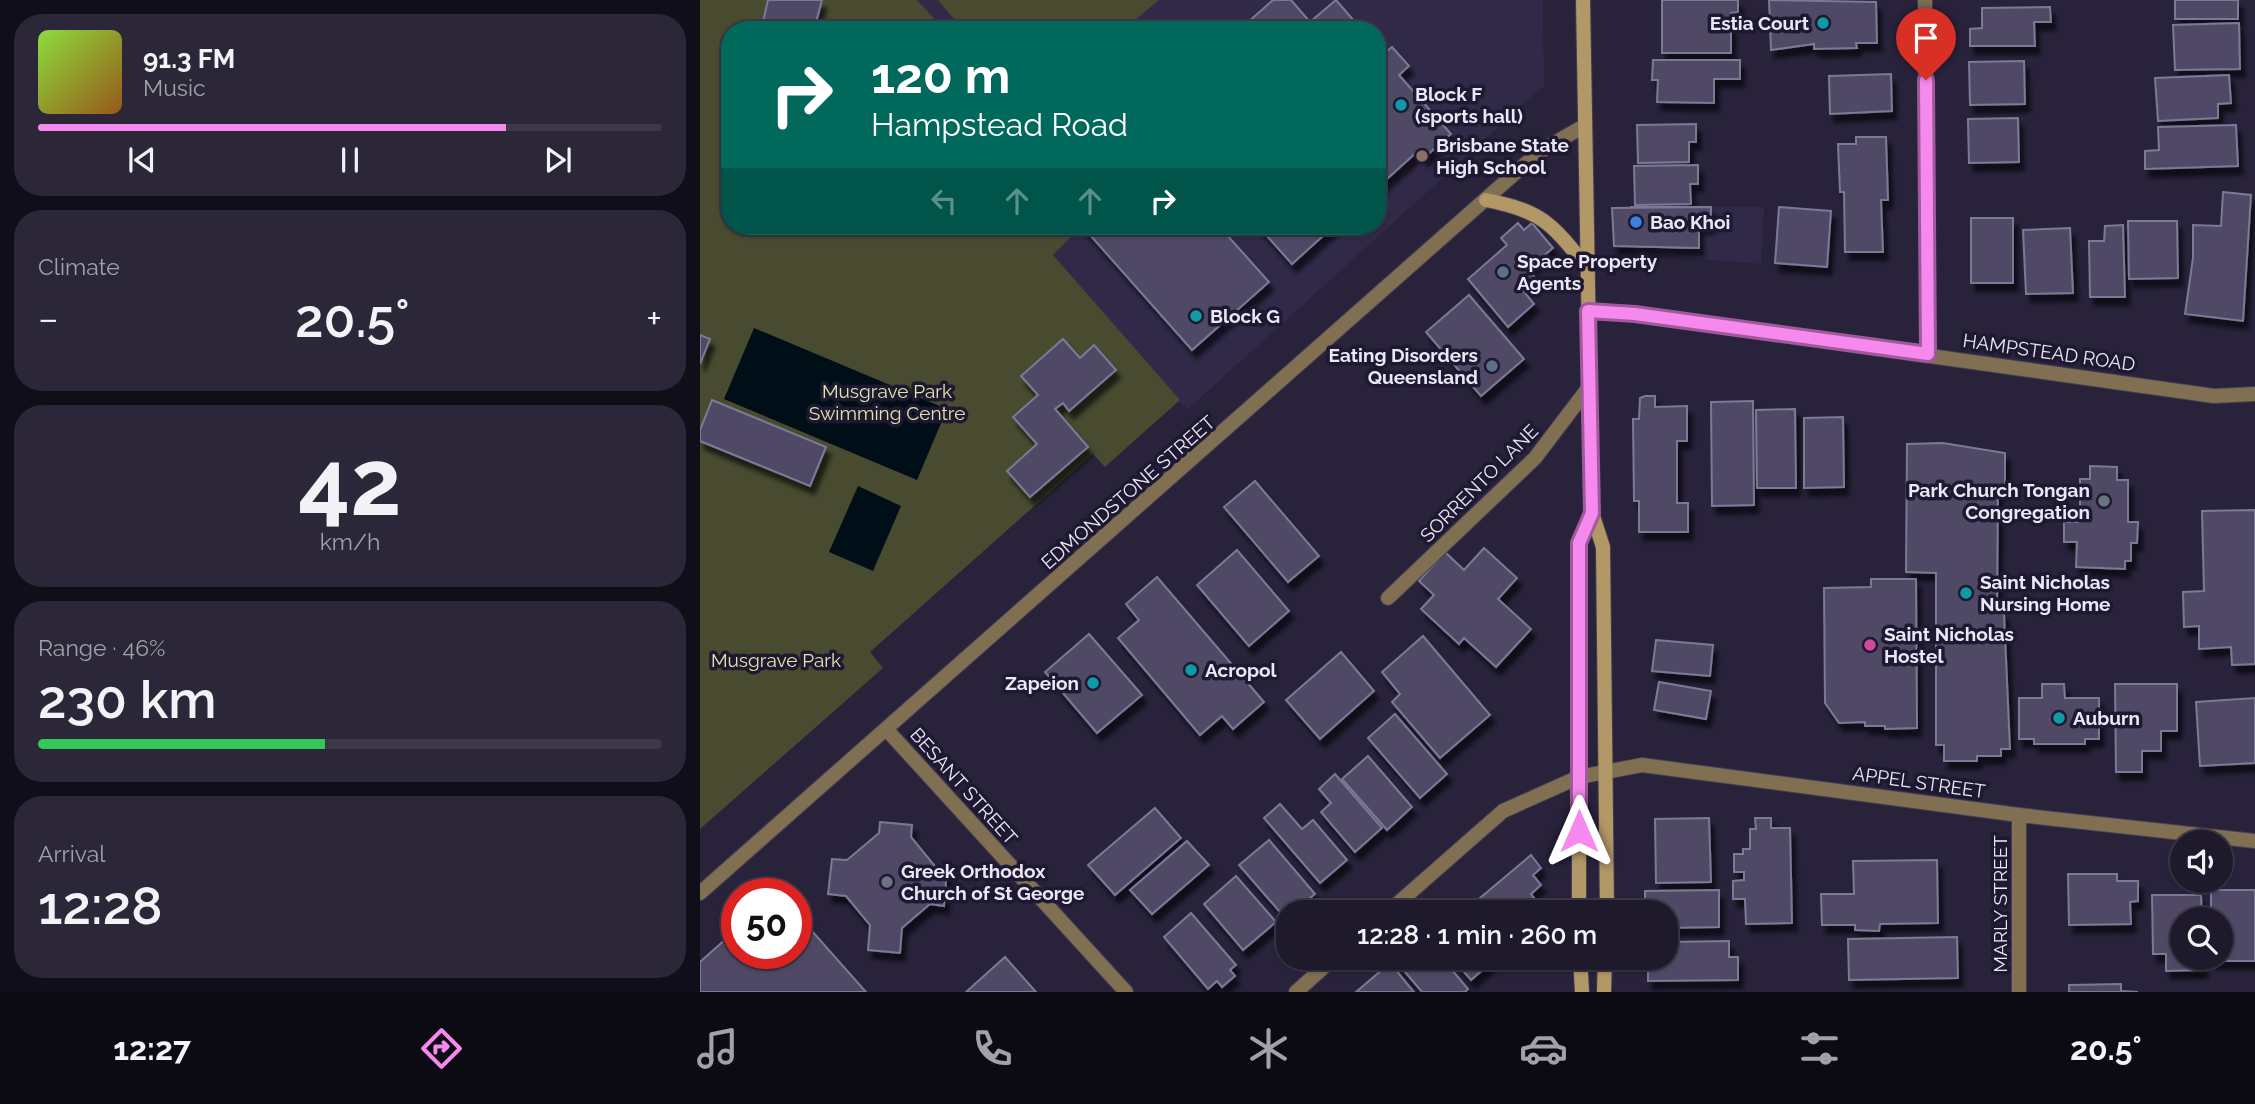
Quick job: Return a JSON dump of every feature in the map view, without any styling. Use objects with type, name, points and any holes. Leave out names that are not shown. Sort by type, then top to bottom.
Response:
[{"type":"main road","points":[[1583,0],[1592,513],[1603,547],[1607,900]]},
{"type":"main road","points":[[1486,200],[1516,206],[1544,219],[1586,266]]},
{"type":"main road","points":[[1579,900],[1579,543],[1592,513]]},
{"type":"main road","points":[[1581,970],[1582,992]]},
{"type":"main road","points":[[1604,992],[1605,970]]},
{"type":"street","points":[[1925,0],[1928,354]]},
{"type":"street","name":"EDMONDSTONE STREET","points":[[700,893],[1539,152],[1584,126]]},
{"type":"street","name":"HAMPSTEAD ROAD","points":[[1588,311],[1635,314],[2214,396],[2255,394]]},
{"type":"street","name":"SORRENTO LANE","points":[[1388,598],[1535,458],[1589,387]]},
{"type":"street","name":"BESANT STREET","points":[[887,730],[1126,992]]},
{"type":"street","name":"APPEL STREET","points":[[1402,900],[1503,811],[1579,777],[1642,765],[2019,815],[2255,841]]},
{"type":"street","name":"MARLY STREET","points":[[2019,815],[2019,992]]},
{"type":"street","points":[[1296,992],[1321,970]]},
{"type":"shaded area","name":"Brisbane State High School","points":[[917,0],[1543,0],[1544,86],[1386,229],[1386,21],[937,21]]},
{"type":"shaded area","points":[[1631,207],[1764,207],[1761,264],[1631,253]]},
{"type":"shaded area","name":"Brisbane State High School","points":[[1068,235],[1380,235],[1187,410],[1053,255],[1071,238]]},
{"type":"shaded area","points":[[754,328],[947,409],[917,480],[724,399]]},
{"type":"shaded area","points":[[858,486],[901,506],[873,571],[829,552]]},
{"type":"green space","name":"Musgrave Park Swimming Centre","points":[[700,0],[917,0],[937,21],[721,21],[721,235],[1069,235],[1071,237],[1053,255],[1180,400],[1105,467],[1093,454],[870,652],[883,668],[700,829]]},
{"type":"green space","points":[[938,0],[1159,0],[1134,21],[956,21]]},
{"type":"building","points":[[768,0],[822,0],[816,21],[763,21]]},
{"type":"building","points":[[1273,0],[1291,0],[1309,21],[1249,21]]},
{"type":"building","points":[[1336,0],[1354,21],[1311,21]]},
{"type":"building","points":[[1662,0],[1738,0],[1738,12],[1731,13],[1731,53],[1662,53]]},
{"type":"building","name":"Estia Court","points":[[1769,0],[1876,2],[1877,43],[1856,43],[1857,48],[1814,49],[1814,44],[1771,50]]},
{"type":"building","points":[[2175,0],[2238,0],[2238,19],[2175,19]]},
{"type":"building","points":[[2050,7],[2051,22],[2034,22],[2035,46],[1970,46],[1970,29],[1982,28],[1982,8]]},
{"type":"building","points":[[2239,23],[2240,69],[2175,70],[2173,25]]},
{"type":"building","name":"Block F (sports hall)","points":[[1392,47],[1409,66],[1399,75],[1451,134],[1424,158],[1418,151],[1386,180],[1386,52]]},
{"type":"building","points":[[1653,60],[1740,60],[1740,79],[1714,79],[1714,103],[1657,102],[1658,80],[1652,80]]},
{"type":"building","points":[[2024,61],[2025,104],[1970,105],[1969,62]]},
{"type":"building","points":[[1891,74],[1892,111],[1830,114],[1829,76]]},
{"type":"building","points":[[2229,75],[2231,103],[2218,104],[2218,118],[2158,121],[2155,78]]},
{"type":"building","points":[[2018,118],[2019,162],[1969,163],[1968,119]]},
{"type":"building","points":[[1696,124],[1696,142],[1689,142],[1689,162],[1638,163],[1637,125]]},
{"type":"building","points":[[2236,125],[2238,166],[2145,169],[2145,151],[2159,150],[2158,127]]},
{"type":"building","points":[[1856,137],[1886,137],[1888,200],[1881,200],[1883,252],[1845,252],[1844,192],[1840,192],[1838,144],[1856,144]]},
{"type":"building","points":[[1698,165],[1698,184],[1690,184],[1691,204],[1635,205],[1634,166]]},
{"type":"building","points":[[2223,192],[2251,195],[2243,321],[2185,314],[2193,258],[2193,225],[2221,226]]},
{"type":"building","points":[[1631,207],[1711,207],[1710,226],[1699,226],[1699,248],[1631,246]]},
{"type":"building","points":[[1711,207],[1710,226],[1699,226],[1699,248],[1614,246],[1612,208]]},
{"type":"building","points":[[1779,207],[1831,211],[1827,267],[1775,263]]},
{"type":"building","points":[[1971,218],[2013,218],[2013,283],[1971,283]]},
{"type":"building","points":[[2128,221],[2177,221],[2178,278],[2129,279]]},
{"type":"building","name":"Space Property Agents","points":[[1518,223],[1524,230],[1532,223],[1553,248],[1528,269],[1534,276],[1521,288],[1534,304],[1508,327],[1468,279],[1507,245],[1501,238]]},
{"type":"building","points":[[2123,225],[2125,297],[2090,297],[2089,241],[2104,241],[2105,226]]},
{"type":"building","points":[[2070,228],[2073,293],[2026,294],[2023,230]]},
{"type":"building","name":"Block G","points":[[1090,235],[1227,235],[1269,282],[1192,350]]},
{"type":"building","points":[[1266,235],[1324,235],[1292,264]]},
{"type":"building","points":[[1469,295],[1524,359],[1481,396],[1426,332]]},
{"type":"building","points":[[700,335],[710,339],[700,364]]},
{"type":"building","points":[[1063,339],[1080,358],[1094,345],[1116,370],[1069,411],[1063,403],[1055,409],[1088,447],[1030,497],[1007,471],[1037,444],[1013,417],[1038,395],[1021,376]]},
{"type":"building","points":[[1655,396],[1655,407],[1687,406],[1687,441],[1677,441],[1677,503],[1688,503],[1688,532],[1639,532],[1639,501],[1634,501],[1633,419],[1639,419],[1640,398]]},
{"type":"building","points":[[712,400],[826,447],[810,486],[700,441],[700,430]]},
{"type":"building","points":[[1753,401],[1754,505],[1712,506],[1711,402]]},
{"type":"building","points":[[1795,409],[1796,488],[1757,488],[1756,410]]},
{"type":"building","points":[[1843,417],[1844,487],[1804,488],[1804,418]]},
{"type":"building","name":"Saint Nicholas Nursing Home","points":[[1943,443],[2005,453],[2005,490],[1998,490],[1997,612],[2004,613],[2010,749],[2001,749],[2001,756],[1977,756],[1977,761],[1944,761],[1944,745],[1936,745],[1936,573],[1906,572],[1907,444]]},
{"type":"building","name":"Park Church Tongan Congregation","points":[[2090,466],[2117,467],[2117,480],[2128,480],[2128,522],[2138,522],[2137,543],[2131,543],[2131,561],[2125,561],[2125,569],[2076,567],[2077,542],[2064,542],[2064,522],[2080,522],[2080,479],[2090,479]]},
{"type":"building","points":[[1255,481],[1319,556],[1288,582],[1224,507]]},
{"type":"building","points":[[2255,510],[2255,664],[2232,665],[2231,647],[2199,649],[2199,626],[2184,627],[2183,592],[2204,591],[2202,511]]},
{"type":"building","points":[[1484,548],[1517,578],[1498,599],[1531,629],[1496,667],[1464,638],[1459,644],[1421,609],[1434,595],[1419,581],[1445,552],[1464,570]]},
{"type":"building","points":[[1237,550],[1289,611],[1249,646],[1197,585]]},
{"type":"building","name":"Acropol","points":[[1157,577],[1264,702],[1233,729],[1222,716],[1200,735],[1118,638],[1139,620],[1126,604]]},
{"type":"building","name":"Saint Nicholas Hostel","points":[[1871,579],[1916,579],[1917,728],[1885,729],[1885,726],[1865,726],[1865,722],[1839,723],[1825,703],[1824,588],[1871,587]]},
{"type":"building","name":"Zapeion","points":[[1089,634],[1142,695],[1097,733],[1045,672]]},
{"type":"building","points":[[1423,636],[1490,715],[1440,758],[1392,702],[1400,694],[1382,672]]},
{"type":"building","points":[[1656,640],[1713,645],[1710,676],[1652,671]]},
{"type":"building","points":[[1341,652],[1374,691],[1320,739],[1286,700]]},
{"type":"building","points":[[1659,682],[1711,691],[1706,719],[1654,710]]},
{"type":"building","name":"Auburn","points":[[2042,684],[2064,684],[2065,698],[2099,698],[2099,739],[2085,739],[2085,744],[2034,744],[2034,739],[2019,739],[2019,698],[2042,698]]},
{"type":"building","points":[[2115,684],[2177,684],[2177,731],[2161,731],[2161,751],[2142,751],[2142,772],[2116,772]]},
{"type":"building","points":[[2255,698],[2255,763],[2200,766],[2196,702]]},
{"type":"building","points":[[1395,714],[1447,774],[1420,798],[1368,738]]},
{"type":"building","points":[[1368,756],[1412,807],[1387,830],[1342,779]]},
{"type":"building","points":[[1335,774],[1382,828],[1355,852],[1321,812],[1331,803],[1319,789]]},
{"type":"building","points":[[1280,804],[1302,829],[1313,820],[1347,860],[1320,883],[1264,818]]},
{"type":"building","points":[[1155,808],[1181,838],[1115,895],[1088,865]]},
{"type":"building","points":[[1709,818],[1711,882],[1656,883],[1655,819]]},
{"type":"building","points":[[1755,818],[1771,818],[1771,828],[1790,828],[1792,923],[1746,924],[1745,899],[1733,899],[1733,881],[1744,880],[1744,872],[1734,872],[1734,854],[1743,854],[1743,849],[1750,849],[1750,829],[1756,829]]},
{"type":"building","name":"Greek Orthodox Church of St George","points":[[880,822],[912,825],[911,837],[938,870],[947,871],[944,906],[930,904],[902,928],[900,953],[868,950],[870,925],[846,896],[828,894],[832,859],[847,860],[879,833]]},
{"type":"building","points":[[1269,840],[1315,894],[1308,900],[1276,900],[1276,908],[1239,865]]},
{"type":"building","points":[[1187,841],[1209,865],[1152,914],[1130,890]]},
{"type":"building","points":[[1531,855],[1541,868],[1533,875],[1541,885],[1531,894],[1536,900],[1478,900]]},
{"type":"building","points":[[1937,860],[1938,923],[1880,924],[1879,931],[1855,930],[1855,925],[1822,925],[1821,894],[1854,894],[1853,861]]},
{"type":"building","points":[[2068,874],[2117,874],[2117,881],[2138,881],[2138,901],[2130,902],[2131,924],[2069,925]]},
{"type":"building","points":[[1236,876],[1276,922],[1243,950],[1204,904]]},
{"type":"building","points":[[1719,890],[1719,927],[1678,928],[1678,900],[1645,900],[1645,891]]},
{"type":"building","points":[[2255,890],[2255,961],[2233,961],[2233,907],[2211,907],[2211,893]]},
{"type":"building","points":[[2152,895],[2201,895],[2202,907],[2170,907],[2170,970],[2203,970],[2166,971],[2166,954],[2153,954]]},
{"type":"building","points":[[1191,913],[1236,965],[1230,970],[1235,976],[1222,987],[1217,981],[1208,989],[1164,937]]},
{"type":"building","points":[[812,931],[866,992],[700,992],[700,962],[721,943],[721,969],[812,969]]},
{"type":"building","points":[[1957,937],[1958,978],[1849,980],[1848,939]]},
{"type":"building","points":[[1729,941],[1729,957],[1738,957],[1738,980],[1648,981],[1648,970],[1678,970],[1678,942]]},
{"type":"building","points":[[1005,957],[1036,992],[966,992]]},
{"type":"building","points":[[1382,970],[1396,970],[1414,992],[1356,992]]},
{"type":"building","points":[[1403,970],[1452,970],[1468,989],[1465,992],[1422,992]]},
{"type":"building","points":[[1462,970],[1482,970],[1471,980]]},
{"type":"building","points":[[2121,984],[2121,991],[2138,992],[2069,992],[2069,985]]},
{"type":"place","name":"Estia Court","points":[[1823,23]]},
{"type":"place","name":"Block F (sports hall)","points":[[1401,105]]},
{"type":"place","name":"Brisbane State High School","points":[[1422,156]]},
{"type":"place","name":"Bao Khoi","points":[[1636,222]]},
{"type":"place","name":"Space Property Agents","points":[[1503,272]]},
{"type":"place","name":"Block G","points":[[1196,316]]},
{"type":"place","name":"Eating Disorders Queensland","points":[[1492,366]]},
{"type":"place","name":"Park Church Tongan Congregation","points":[[2104,501]]},
{"type":"place","name":"Saint Nicholas Nursing Home","points":[[1966,593]]},
{"type":"place","name":"Saint Nicholas Hostel","points":[[1870,645]]},
{"type":"place","name":"Acropol","points":[[1191,670]]},
{"type":"place","name":"Zapeion","points":[[1093,683]]},
{"type":"place","name":"Auburn","points":[[2059,718]]},
{"type":"place","name":"Greek Orthodox Church of St George","points":[[887,882]]},
{"type":"route","points":[[1579,831],[1579,543],[1592,513],[1588,311],[1635,314],[1928,354],[1926,80]]},
{"type":"park label","name":"Musgrave Park","points":[[776,660]]}]
